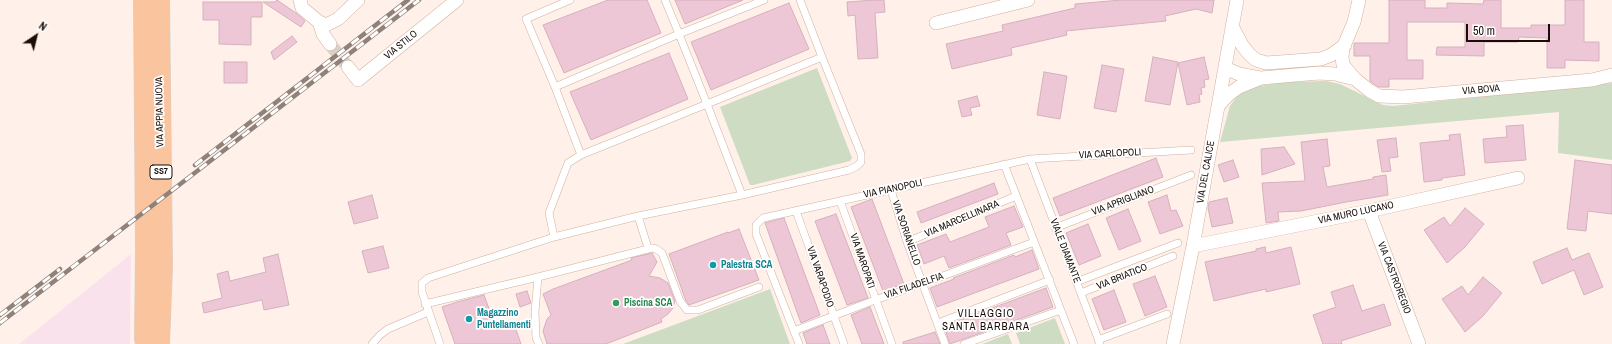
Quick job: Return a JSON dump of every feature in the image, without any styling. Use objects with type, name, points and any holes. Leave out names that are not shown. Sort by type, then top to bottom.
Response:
[{"type":"main road","name":"VIA APPIA NUOVA","points":[[144,0],[146,247],[145,344]]},
{"type":"main road","name":"VIA APPIA NUOVA","points":[[159,0],[162,266],[159,344]]},
{"type":"street","points":[[300,0],[302,8],[319,22],[326,25],[335,21],[358,0]]},
{"type":"street","name":"VIA STILO","points":[[348,67],[358,80],[457,0]]},
{"type":"street","points":[[936,23],[1028,0]]},
{"type":"street","name":"VIA DEL CALICE","points":[[1173,344],[1193,246],[1237,0]]},
{"type":"street","name":"VIA BOVA","points":[[1359,0],[1353,28],[1342,54],[1343,65],[1355,79],[1374,94],[1383,97],[1398,97],[1592,80],[1612,75]]},
{"type":"street","points":[[319,22],[323,34],[330,44]]},
{"type":"street","points":[[1232,26],[1242,45],[1256,60]]},
{"type":"street","points":[[1226,62],[1239,56],[1269,63],[1321,59],[1331,55],[1345,45]]},
{"type":"street","name":"VIA BOVA","points":[[1226,62],[1239,74],[1261,78],[1319,73],[1335,74],[1355,79]]},
{"type":"street","name":"VIA BOVA","points":[[1219,105],[1229,94],[1239,87],[1261,78]]},
{"type":"street","name":"VIA MURO LUCANO","points":[[1193,246],[1369,211],[1518,178]]},
{"type":"street","name":"VIA CASTROREGIO","points":[[1369,211],[1420,344]]},
{"type":"lane","points":[[570,0],[526,19],[555,87],[581,154]]},
{"type":"lane","points":[[665,0],[742,195]]},
{"type":"lane","points":[[555,87],[679,34],[764,0]]},
{"type":"lane","points":[[440,344],[422,292],[422,282],[428,278],[554,236],[638,216],[742,195],[855,168],[859,164],[861,154],[800,0]]},
{"type":"lane","points":[[554,236],[549,213],[568,163],[581,154],[822,57]]},
{"type":"lane","name":"VIA CARLOPOLI","points":[[1030,159],[1191,150]]},
{"type":"lane","name":"VIA PIANOPOLI","points":[[794,331],[756,234],[755,228],[761,219],[1030,159]]},
{"type":"lane","name":"VIALE DIAMANTE","points":[[1030,159],[1099,342]]},
{"type":"lane","points":[[1004,164],[1074,344]]},
{"type":"lane","name":"VIA APRIGLIANO","points":[[1055,228],[1191,175]]},
{"type":"lane","name":"VIA SORIANELLO","points":[[891,190],[945,344]]},
{"type":"lane","name":"VIA MARCELLINARA","points":[[908,242],[1016,196]]},
{"type":"lane","name":"VIA MAROPATI","points":[[840,201],[892,344]]},
{"type":"lane","name":"VIA VARAPODIO","points":[[796,211],[844,344]]},
{"type":"lane","points":[[638,216],[648,248]]},
{"type":"lane","name":"VIA FILADELFIA","points":[[794,331],[1034,242]]},
{"type":"lane","name":"VIA BRIATICO","points":[[1076,282],[1178,242]]},
{"type":"lane","points":[[425,304],[538,277],[648,248],[656,249],[662,253],[680,301],[687,310],[698,310],[759,287]]},
{"type":"lane","points":[[1159,250],[1163,260]]},
{"type":"lane","name":"VIA BRIATICO","points":[[1081,293],[1173,256]]},
{"type":"lane","points":[[538,277],[535,312],[536,338],[539,344]]},
{"type":"lane","points":[[938,323],[1050,280]]},
{"type":"lane","points":[[964,344],[1061,310]]},
{"type":"lane","points":[[372,344],[388,329],[428,312]]},
{"type":"lane","points":[[1099,342],[1167,314]]},
{"type":"lane","points":[[794,331],[799,344]]},
{"type":"shaded area","points":[[131,254],[130,344],[19,344]]},
{"type":"green space","points":[[817,68],[852,158],[850,161],[750,185],[720,107]]},
{"type":"green space","points":[[1326,81],[1340,84],[1383,105],[1393,106],[1612,83],[1612,160],[1558,153],[1559,112],[1220,142],[1230,106],[1238,95],[1252,87],[1286,82]]},
{"type":"green space","points":[[770,289],[790,344],[623,344]]},
{"type":"green space","points":[[1055,318],[1065,344],[1020,344],[1016,333]]},
{"type":"green space","points":[[1008,334],[1012,344],[982,344]]},
{"type":"building","points":[[277,0],[305,21],[301,27],[263,2],[275,2]]},
{"type":"building","points":[[608,0],[647,0],[661,33],[564,73],[543,25]]},
{"type":"building","points":[[675,0],[743,0],[685,24]]},
{"type":"building","points":[[884,0],[885,12],[875,13],[878,58],[858,59],[855,15],[848,16],[847,2]]},
{"type":"building","points":[[1121,0],[1214,0],[1212,13],[1196,9],[1165,16],[1166,21],[1066,31],[1067,35],[1011,48],[1012,55],[952,69],[946,44],[1003,31],[1002,25],[1075,8],[1075,4]]},
{"type":"building","points":[[1389,0],[1425,0],[1425,8],[1447,8],[1447,3],[1483,4],[1484,0],[1501,0],[1501,28],[1531,28],[1531,25],[1565,25],[1565,0],[1584,0],[1584,42],[1599,42],[1599,61],[1565,60],[1565,68],[1547,68],[1547,38],[1519,37],[1518,42],[1484,42],[1484,56],[1436,55],[1437,47],[1465,47],[1465,22],[1407,22],[1407,60],[1423,60],[1423,79],[1389,79],[1389,87],[1378,87],[1370,81],[1370,56],[1354,56],[1354,43],[1389,43]]},
{"type":"building","points":[[203,2],[262,2],[262,17],[251,17],[251,45],[219,44],[219,20],[203,20]]},
{"type":"building","points":[[789,3],[809,49],[711,90],[691,42]]},
{"type":"building","points":[[292,36],[297,42],[274,60],[271,52]]},
{"type":"building","points":[[669,53],[688,99],[591,140],[570,92]]},
{"type":"building","points":[[1153,57],[1178,62],[1170,105],[1145,101]]},
{"type":"building","points":[[1204,57],[1209,79],[1204,80],[1205,87],[1201,88],[1202,94],[1199,95],[1200,102],[1187,105],[1178,63]]},
{"type":"building","points":[[224,62],[247,62],[247,83],[224,83]]},
{"type":"building","points":[[1102,65],[1124,69],[1116,112],[1094,108]]},
{"type":"building","points":[[1044,72],[1067,76],[1060,119],[1037,115]]},
{"type":"building","points":[[977,96],[980,106],[970,108],[972,115],[962,117],[958,101]]},
{"type":"building","points":[[1523,125],[1526,160],[1485,163],[1483,139],[1507,137],[1506,126]]},
{"type":"building","points":[[1460,134],[1465,175],[1424,182],[1420,143],[1450,140],[1449,135]]},
{"type":"building","points":[[1396,138],[1398,157],[1389,158],[1391,171],[1382,172],[1377,140]]},
{"type":"building","points":[[1327,139],[1330,166],[1323,167],[1327,187],[1373,179],[1373,177],[1386,175],[1388,195],[1301,211],[1278,212],[1279,221],[1266,223],[1262,183],[1305,181],[1301,142]]},
{"type":"building","points":[[1284,147],[1295,164],[1262,175],[1261,149]]},
{"type":"building","points":[[1156,158],[1163,177],[1060,216],[1053,198]]},
{"type":"building","points":[[1233,160],[1239,177],[1224,182],[1218,165]]},
{"type":"building","points":[[1575,160],[1612,165],[1612,214],[1588,211],[1586,231],[1567,229]]},
{"type":"building","points":[[994,183],[998,194],[921,223],[917,212]]},
{"type":"building","points":[[372,195],[378,218],[354,224],[348,202]]},
{"type":"building","points":[[1167,195],[1171,211],[1176,210],[1183,226],[1160,234],[1148,202]]},
{"type":"building","points":[[1227,198],[1233,223],[1212,227],[1208,208],[1209,202]]},
{"type":"building","points":[[872,199],[904,284],[883,291],[851,207]]},
{"type":"building","points":[[1014,206],[1023,227],[1006,233],[1011,245],[949,268],[944,256],[924,264],[917,245],[946,234],[950,242],[989,227],[985,217]]},
{"type":"building","points":[[1465,208],[1484,224],[1465,247],[1447,263],[1424,230],[1444,217],[1450,226]]},
{"type":"building","points":[[1128,209],[1141,241],[1119,250],[1106,218]]},
{"type":"building","points":[[836,214],[868,298],[847,305],[815,221]]},
{"type":"building","points":[[784,218],[820,315],[801,323],[765,223]]},
{"type":"building","points":[[1088,224],[1101,256],[1079,265],[1066,233]]},
{"type":"building","name":"Palestra SCA","points":[[739,229],[759,280],[689,305],[686,301],[669,254]]},
{"type":"building","points":[[383,246],[389,268],[368,273],[362,251]]},
{"type":"building","points":[[1265,247],[1266,253],[1291,247],[1300,284],[1266,292],[1266,289],[1214,301],[1205,262],[1256,251],[1256,249]]},
{"type":"building","points":[[1567,248],[1572,260],[1589,253],[1603,287],[1584,295],[1574,270],[1542,284],[1533,262]]},
{"type":"building","points":[[1032,250],[1039,269],[937,307],[930,288],[1014,255],[1015,257]]},
{"type":"building","name":"Piscina SCA","points":[[652,253],[657,262],[649,276],[660,278],[668,283],[675,301],[673,308],[661,319],[662,322],[606,344],[547,344],[543,331],[547,319],[551,315],[543,294],[632,260],[631,258]]},
{"type":"building","points":[[278,254],[289,305],[264,310],[262,300],[204,313],[202,303],[222,298],[217,274],[228,271],[230,281],[266,272],[263,258]]},
{"type":"building","points":[[1155,276],[1167,307],[1145,316],[1133,284]]},
{"type":"building","points":[[1483,277],[1502,293],[1483,316],[1465,332],[1442,299],[1462,286],[1468,295]]},
{"type":"building","points":[[1353,285],[1362,311],[1384,304],[1391,325],[1341,341],[1342,344],[1323,344],[1313,315],[1336,307],[1331,292]]},
{"type":"building","points":[[1046,288],[1053,307],[950,344],[944,326]]},
{"type":"building","points":[[1114,290],[1126,322],[1104,330],[1092,299]]},
{"type":"building","points":[[527,291],[531,303],[520,307],[516,294]]},
{"type":"building","name":"Magazzino Puntellamenti","points":[[484,295],[497,330],[514,324],[521,344],[455,344],[442,307]]},
{"type":"building","points":[[870,307],[884,344],[862,344],[851,315]]},
{"type":"building","points":[[823,325],[830,344],[807,344],[803,333]]},
{"type":"building","points":[[935,332],[940,344],[903,344],[903,342]]},
{"type":"tunnel","points":[[330,44],[348,67]]},
{"type":"railway","points":[[195,165],[408,0]]},
{"type":"railway","points":[[0,323],[419,0]]},
{"type":"railway","points":[[0,315],[60,269]]},
{"type":"place","name":"Palestra SCA","points":[[713,265]]},
{"type":"place","name":"Piscina SCA","points":[[616,303]]},
{"type":"place","name":"Magazzino Puntellamenti","points":[[469,319]]},
{"type":"district","name":"VILLAGGIO SANTA BARBARA","points":[[986,320]]}]
